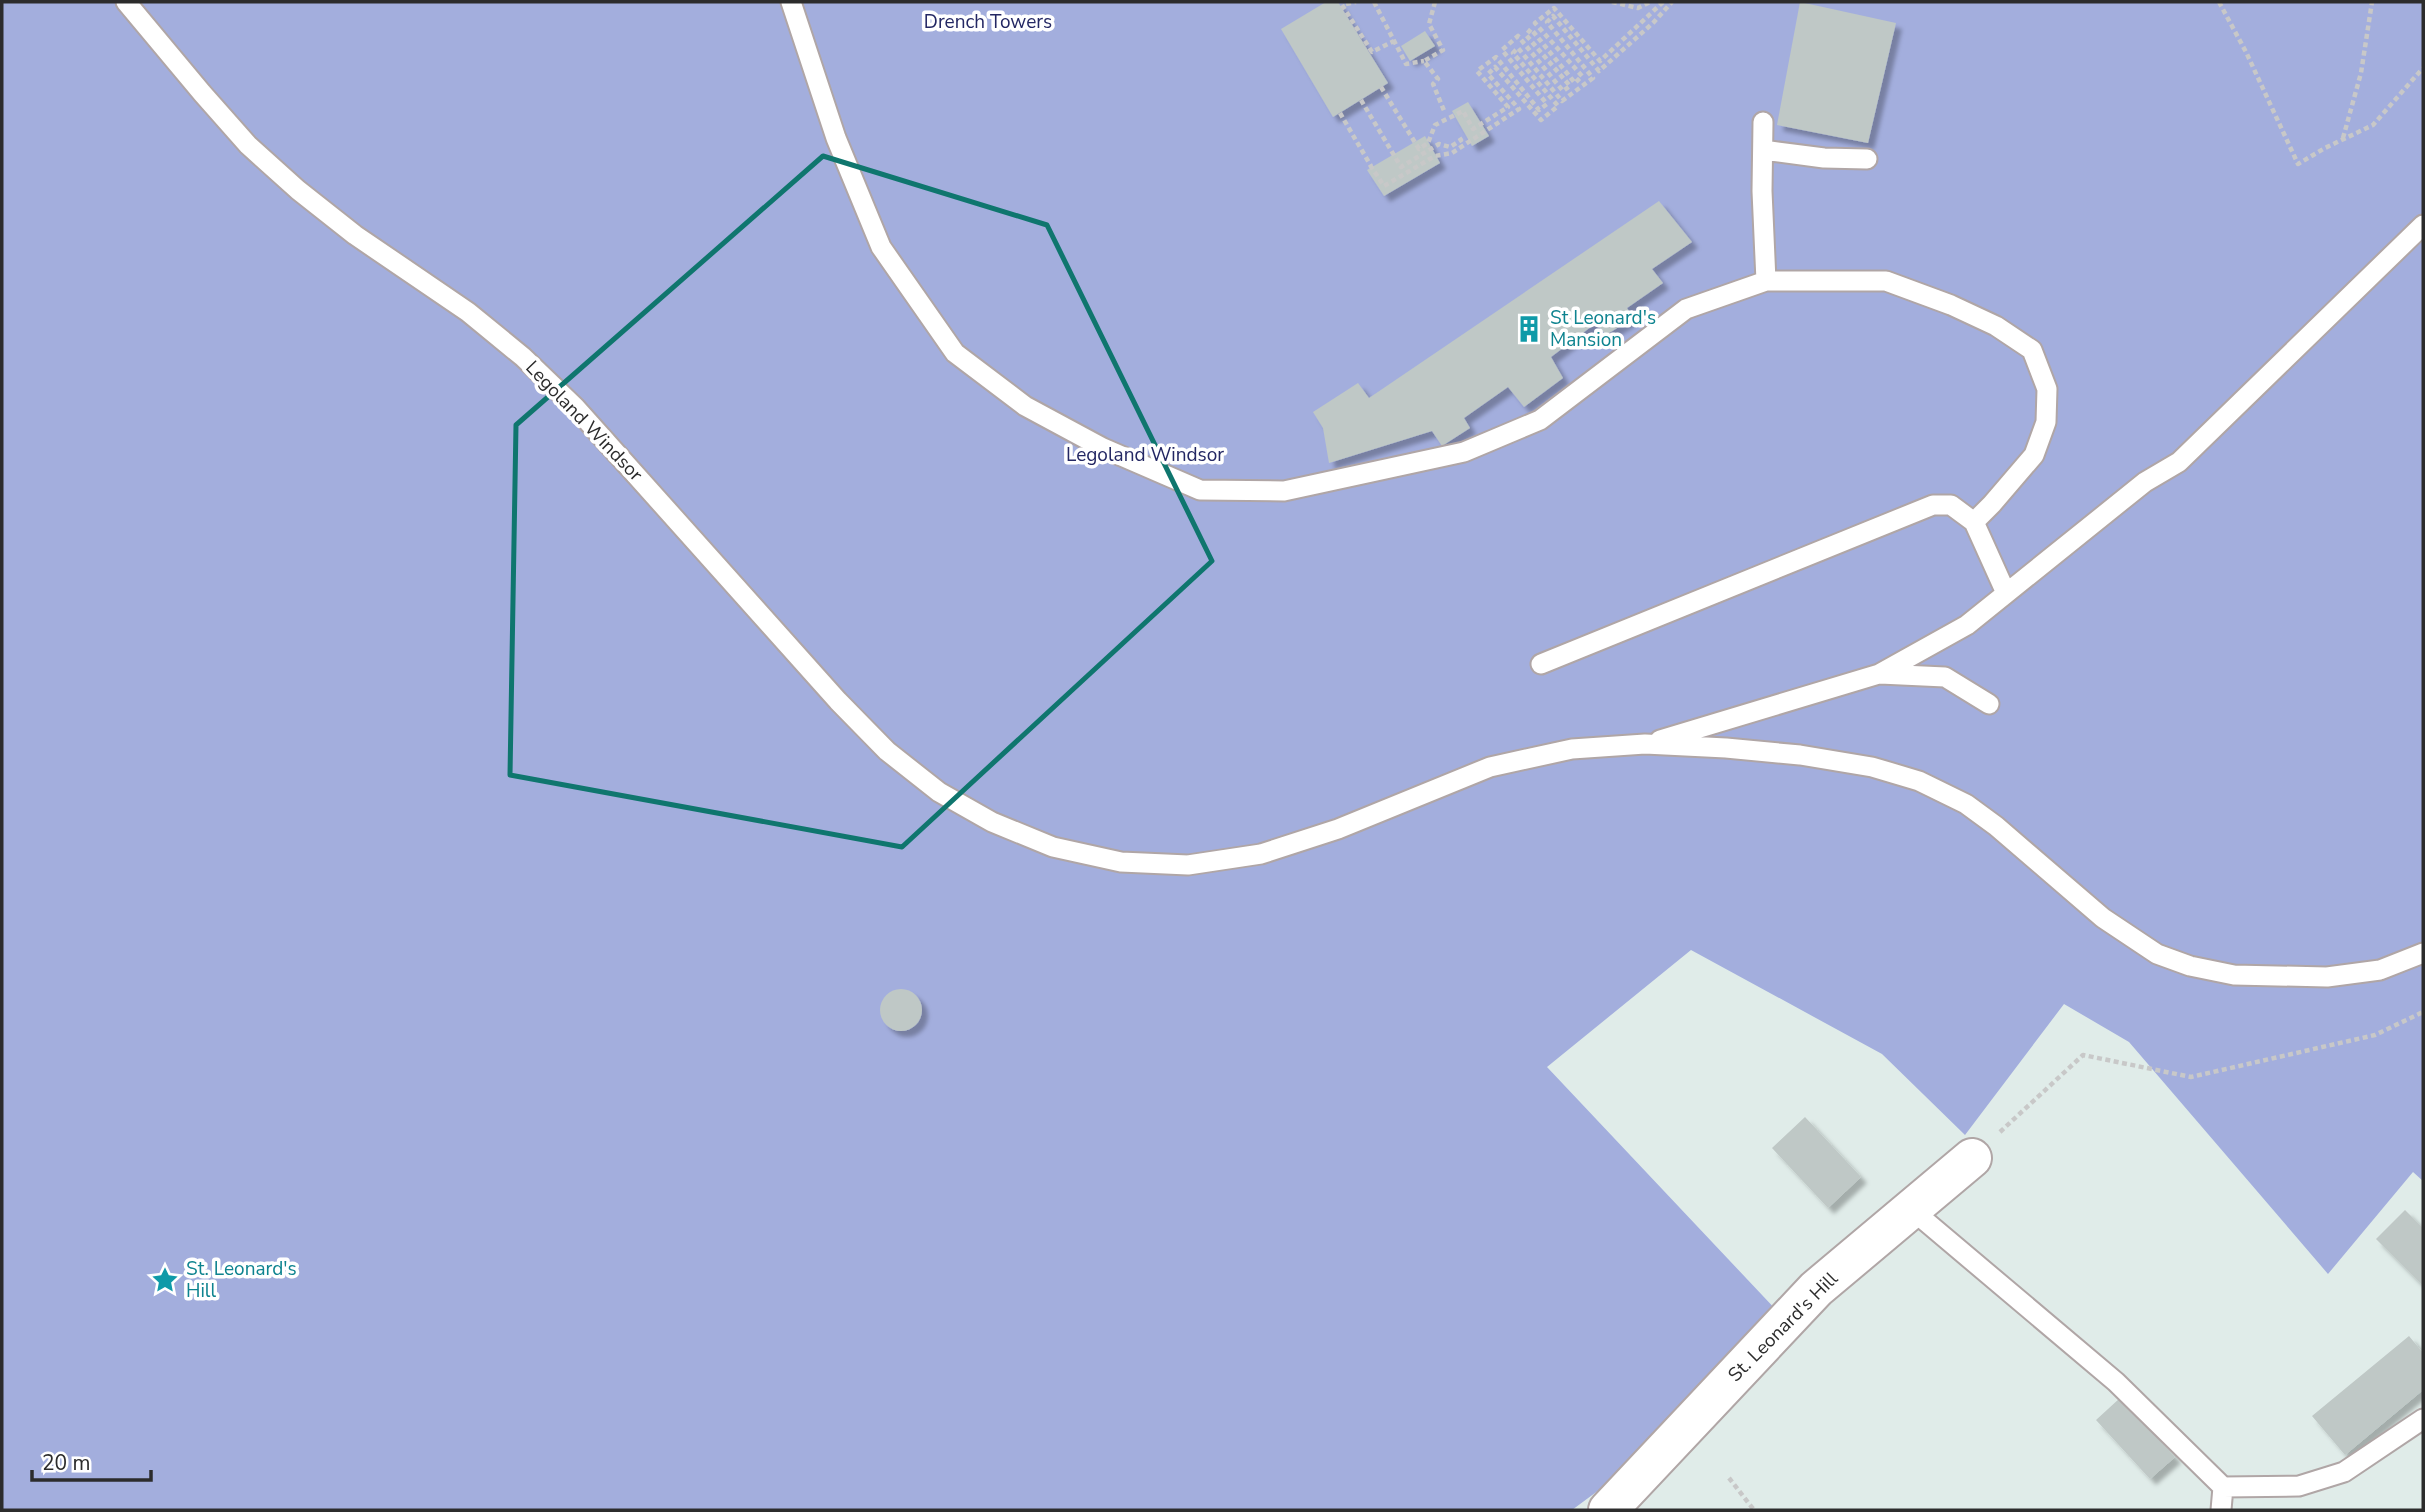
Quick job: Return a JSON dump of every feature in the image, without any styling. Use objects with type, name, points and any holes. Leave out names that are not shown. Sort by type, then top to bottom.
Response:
[{"type":"street","name":"St. Leonard's Hill","points":[[1608,1510],[1816,1289],[1972,1158]]},
{"type":"lane","name":"Legoland Windsor","points":[[126,2],[248,145],[298,190],[355,235],[468,312],[523,357],[575,407],[838,701],[887,751],[939,792],[992,822],[1053,847],[1121,862],[1188,865],[1261,854],[1338,829],[1490,767],[1572,749],[1645,744]]},
{"type":"lane","points":[[792,2],[836,138],[881,247],[954,352],[1025,406],[1102,448],[1200,490],[1284,491],[1464,452],[1540,420],[1686,309],[1766,281],[1886,281],[1951,305],[1996,326],[2032,350],[2047,389],[2046,422],[2034,455],[1974,522]]},
{"type":"lane","points":[[1763,122],[1762,191],[1766,281]]},
{"type":"lane","points":[[1763,150],[1824,158],[1867,159]]},
{"type":"lane","points":[[1645,744],[1879,674],[1966,625],[2145,482],[2179,462],[2423,225]]},
{"type":"lane","points":[[1541,664],[1933,505],[1951,505],[1974,522],[2006,593]]},
{"type":"lane","points":[[1879,674],[1945,677],[1989,704]]},
{"type":"lane","points":[[1645,744],[1800,755],[1872,767],[1919,781],[1966,804],[1996,825],[2114,925],[2157,954],[2190,966],[2234,975],[2327,977],[2380,970],[2423,953]]},
{"type":"lane","points":[[1911,1209],[2116,1382],[2223,1487],[2299,1486],[2344,1472],[2423,1419]]},
{"type":"lane","points":[[2221,1510],[2223,1487]]},
{"type":"path","points":[[1356,2],[1344,4],[1371,52],[1394,41]]},
{"type":"path","points":[[1374,2],[1406,64],[1424,61],[1443,50],[1429,24],[1435,2]]},
{"type":"path","points":[[1612,2],[1638,8],[1650,2]]},
{"type":"path","points":[[1381,87],[1419,149],[1428,143],[1435,125],[1462,111],[1473,130],[1508,107],[1477,72],[1496,57],[1539,110],[1547,104],[1502,50],[1518,36],[1563,90],[1570,86],[1525,36],[1531,29],[1575,83],[1582,76],[1535,23],[1554,8],[1600,61],[1663,2]]},
{"type":"path","points":[[1340,113],[1384,186],[1435,156],[1452,153],[1519,109],[1488,74],[1495,67],[1541,120],[1558,106],[1513,53],[1518,48],[1562,101],[1593,78],[1546,22],[1553,16],[1599,71],[1654,23],[1672,2]]},
{"type":"path","points":[[2219,2],[2246,52],[2298,164],[2373,125],[2423,68]]},
{"type":"path","points":[[2343,139],[2361,73],[2372,2]]},
{"type":"path","points":[[1424,61],[1438,79],[1433,84],[1445,113]]},
{"type":"path","points":[[1361,100],[1401,167],[1439,144],[1450,147],[1461,140],[1459,137]]},
{"type":"path","points":[[1972,1158],[2083,1055],[2191,1077],[2375,1035],[2423,1012]]},
{"type":"path","points":[[1729,1478],[1754,1510]]},
{"type":"highlighted area","points":[[823,156],[1047,225],[1212,561],[902,847],[510,775],[516,425]]},
{"type":"green space","name":"Drench Towers","points":[[2,2],[2423,2],[2423,1181],[2413,1172],[2328,1274],[2129,1042],[2064,1004],[1965,1135],[1882,1054],[1691,950],[1547,1067],[1779,1313],[1630,1467],[1572,1510],[2,1510]]},
{"type":"building","points":[[1326,2],[1338,2],[1388,83],[1333,117],[1281,29]]},
{"type":"building","points":[[1800,2],[1896,23],[1868,143],[1777,125]]},
{"type":"building","points":[[1425,31],[1435,46],[1410,61],[1401,46]]},
{"type":"building","points":[[1468,102],[1489,136],[1472,146],[1452,111]]},
{"type":"building","points":[[1425,136],[1440,163],[1384,196],[1367,170]]},
{"type":"building","name":"St Leonard's Mansion","points":[[1659,201],[1692,242],[1652,269],[1663,283],[1627,308],[1633,318],[1606,335],[1596,323],[1551,357],[1563,378],[1524,407],[1508,387],[1464,418],[1470,428],[1442,446],[1432,431],[1329,463],[1323,428],[1313,412],[1358,383],[1369,398]]},
{"type":"building","points":[[901,989],[916,995],[922,1010],[916,1025],[901,1031],[886,1025],[880,1010],[886,995]]},
{"type":"building","points":[[1805,1117],[1861,1177],[1828,1208],[1772,1148]]},
{"type":"building","points":[[2405,1210],[2423,1228],[2423,1286],[2376,1239]]},
{"type":"building","points":[[2409,1336],[2423,1353],[2423,1390],[2345,1455],[2312,1416]]},
{"type":"building","points":[[2120,1398],[2175,1457],[2150,1479],[2096,1420]]},
{"type":"place","name":"St Leonard's Mansion","points":[[1529,329]]},
{"type":"place","name":"St. Leonard's Hill","points":[[165,1280]]}]
